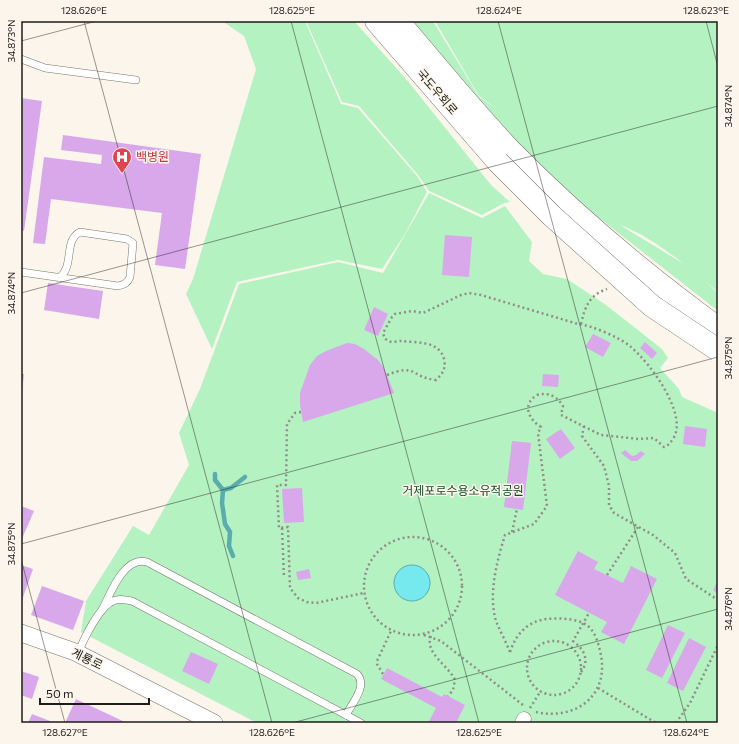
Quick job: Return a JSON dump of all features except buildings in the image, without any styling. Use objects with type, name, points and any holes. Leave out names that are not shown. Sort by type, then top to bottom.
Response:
[{"type":"highway","name":"국도우회로","points":[[376,21],[504,156]]},
{"type":"highway","name":"국도우회로","points":[[398,21],[504,156]]},
{"type":"highway","points":[[504,156],[566,205],[613,247],[661,286],[718,328]]},
{"type":"highway","points":[[504,156],[552,216],[652,306],[718,350]]},
{"type":"street","name":"계룡로","points":[[21,633],[78,653],[214,723]]},
{"type":"lane","points":[[21,59],[45,68],[136,80]]},
{"type":"lane","points":[[21,272],[59,278],[121,286],[129,280],[130,277],[133,243],[127,239],[80,232],[72,238],[66,271],[59,278]]},
{"type":"lane","points":[[78,653],[125,569],[133,563],[140,561],[147,562],[357,674],[361,680],[361,687],[346,715]]},
{"type":"lane","points":[[102,610],[114,600],[119,599],[132,601],[361,723]]},
{"type":"path","points":[[387,375],[402,369],[410,370],[426,379],[436,380],[442,375],[446,367],[443,356],[436,346],[422,342],[390,342],[386,339],[384,334],[392,317],[405,312],[429,311],[461,295],[470,293],[493,298],[578,324],[592,326],[631,346],[658,377],[671,401],[678,426],[673,438],[667,446],[664,447],[654,438],[639,439],[601,435],[561,415],[563,406],[554,396],[540,394],[531,400],[528,406],[528,413],[533,422],[541,427],[538,433],[548,506],[534,524],[505,535],[497,563],[494,600],[496,620],[510,652],[518,635],[523,629],[534,622],[558,618],[583,624],[589,627],[596,638],[602,659],[602,679],[592,698],[574,710],[554,713],[533,712],[441,641],[424,634]]},
{"type":"path","points":[[284,578],[282,528],[279,528],[277,485],[286,485],[286,424],[295,413],[301,412]]},
{"type":"path","points":[[584,426],[582,436],[604,466],[609,486],[609,505],[614,513],[653,535],[675,552],[680,561],[686,579],[718,600]]},
{"type":"path","points":[[512,532],[517,509]]},
{"type":"path","points":[[282,528],[288,527],[290,588],[298,598],[307,602],[316,603],[364,593]]},
{"type":"path","points":[[607,575],[638,527]]},
{"type":"path","points":[[410,536],[427,538],[442,545],[453,556],[461,571],[463,587],[460,604],[452,618],[439,628],[424,634],[407,635],[391,631],[378,622],[368,609],[364,593],[364,577],[370,562],[380,549],[390,543],[410,536]]},
{"type":"path","points":[[581,672],[580,658],[571,647],[556,641],[547,642],[539,646],[532,652],[528,660],[527,669],[531,682],[540,692],[549,695],[563,694],[575,686],[581,672],[586,660],[583,651],[573,640],[589,613]]},
{"type":"path","points":[[383,674],[377,664],[377,661],[391,631]]},
{"type":"path","points":[[431,636],[430,642],[433,651],[449,670],[455,680],[453,690],[448,696]]},
{"type":"path","points":[[676,723],[690,703],[718,645]]},
{"type":"path","points":[[598,688],[656,723]]},
{"type":"path","points":[[532,703],[540,692]]},
{"type":"green space","points":[[222,21],[305,21],[341,104],[358,108],[417,176],[427,192],[405,234],[382,269],[338,260],[237,282],[212,349],[186,294],[193,279],[256,69],[244,36]]},
{"type":"green space","points":[[306,21],[354,21],[406,79],[491,185],[510,202],[504,203],[482,215],[429,191],[418,175],[359,106],[342,102]]},
{"type":"green space","points":[[411,21],[433,21],[479,97],[500,111],[479,96],[435,21],[718,21],[718,292],[700,277],[718,293],[718,311],[561,188],[521,148]],"holes":[[[620,225],[645,237],[684,264]]]},
{"type":"green space","name":"거제포로수용소유적공원","points":[[429,193],[482,218],[505,206],[532,242],[529,261],[543,274],[567,279],[606,305],[662,349],[668,358],[660,368],[679,389],[682,397],[718,413],[718,723],[257,723],[81,632],[86,601],[133,526],[149,535],[189,465],[179,433],[200,389],[239,284],[338,262],[383,273]]},
{"type":"water","points":[[416,565],[425,570],[429,576],[429,590],[425,596],[416,601],[408,601],[399,596],[395,590],[394,579],[399,570],[405,566]]},
{"type":"waterway","points":[[215,474],[215,480],[223,490],[222,503],[225,524],[230,532],[229,546],[233,556]]},
{"type":"waterway","points":[[223,490],[231,488],[245,477]]},
{"type":"place","name":"백병원","points":[[122,174]]}]
